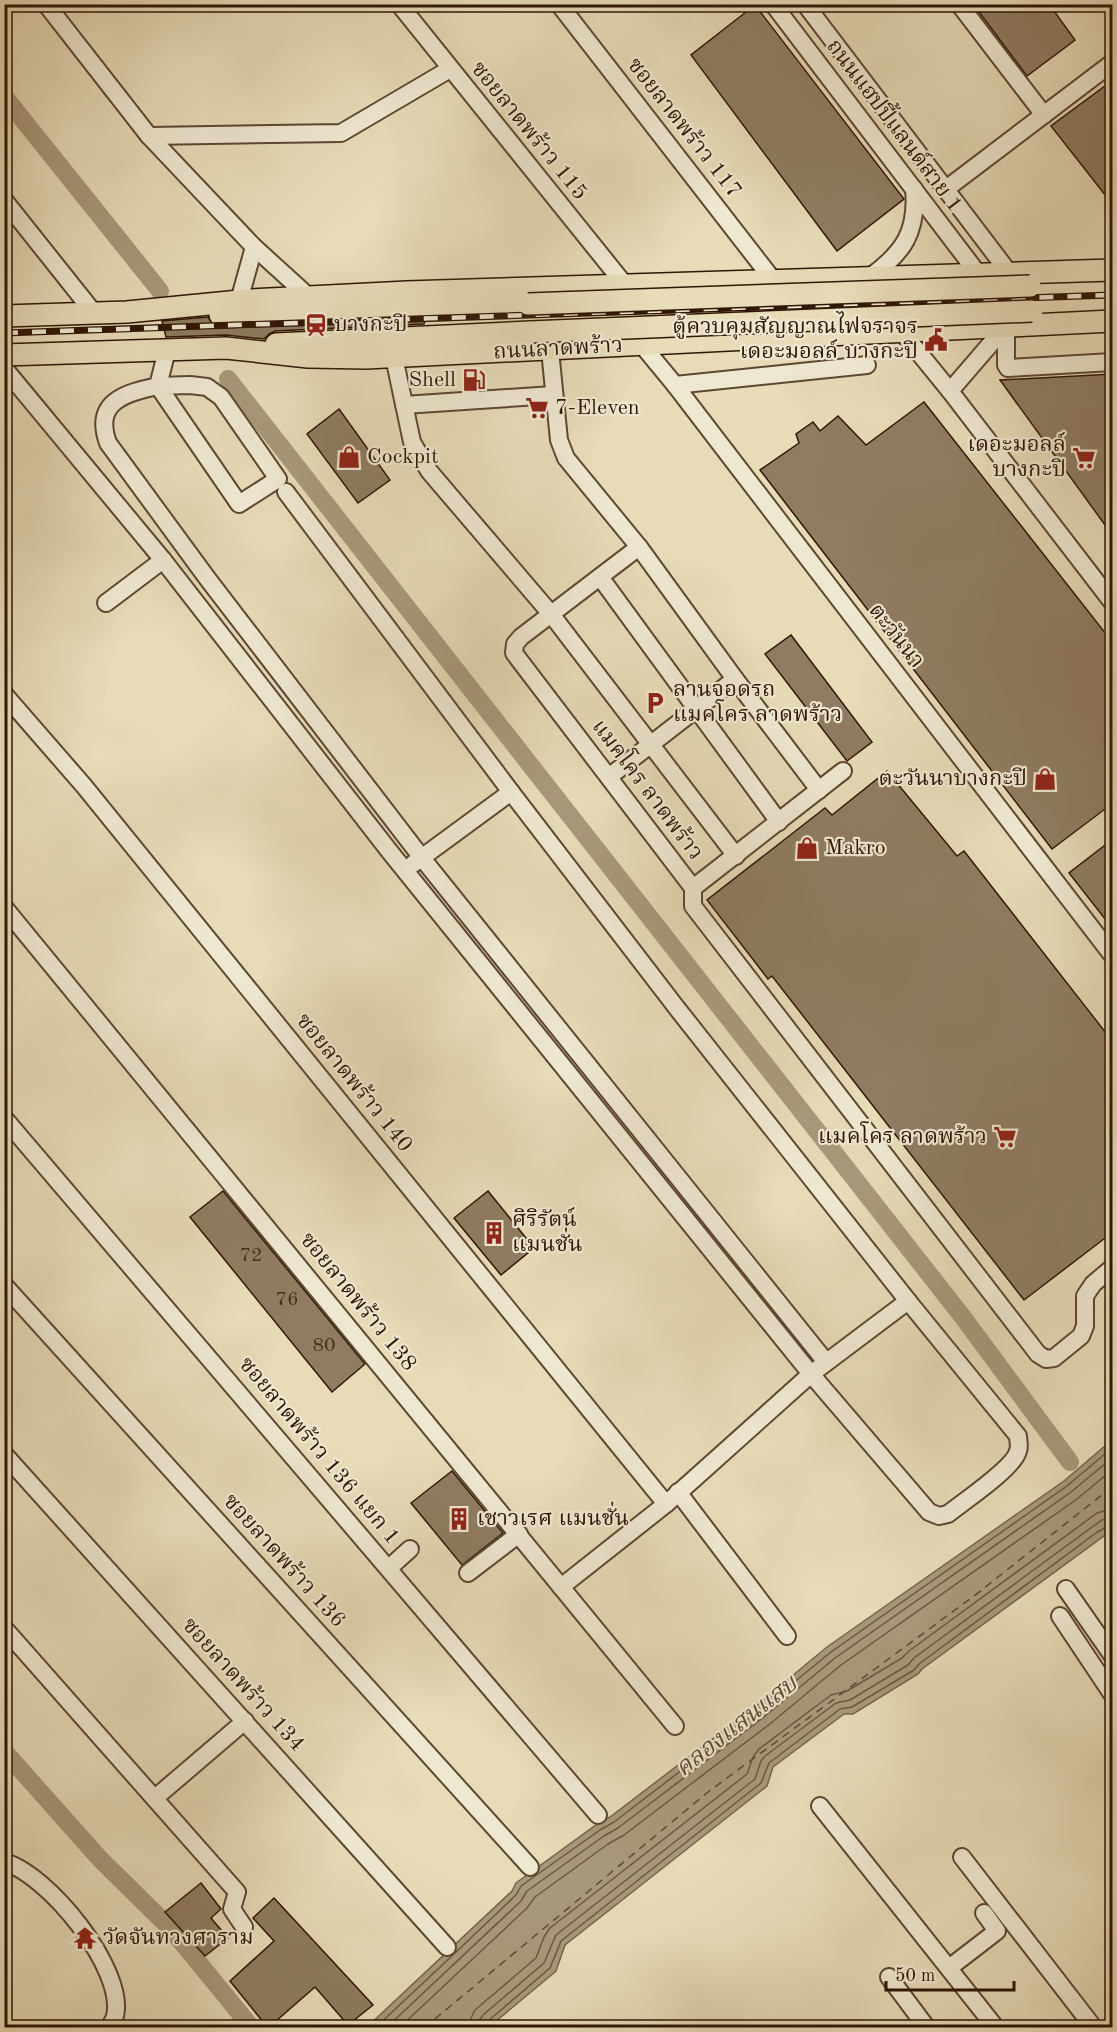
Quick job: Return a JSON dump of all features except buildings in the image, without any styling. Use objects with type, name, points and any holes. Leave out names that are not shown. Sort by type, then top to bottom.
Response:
[{"type":"main road","points":[[127,312],[239,300],[309,297],[1113,270]]},
{"type":"main road","points":[[1010,274],[1010,326]]},
{"type":"main road","points":[[979,275],[1010,326]]},
{"type":"main road","points":[[4,316],[127,312],[242,315],[1113,283]]},
{"type":"main road","points":[[226,348],[347,339],[1113,308]]},
{"type":"main road","name":"ถนนลาดพร้าว","points":[[4,355],[226,348],[308,357],[394,357],[1113,321]]},
{"type":"street","points":[[46,4],[148,136],[254,247],[309,297]]},
{"type":"street","name":"ซอยลาดพร้าว 115","points":[[399,4],[625,285]]},
{"type":"street","name":"ซอยลาดพร้าว 117","points":[[559,4],[773,280]]},
{"type":"street","name":"ถนนแฮปปี้แลนด์สาย 1","points":[[773,4],[979,275]]},
{"type":"street","name":"ถนนแฮปปี้แลนด์สาย 1","points":[[805,4],[1010,274]]},
{"type":"street","points":[[959,4],[1044,115]]},
{"type":"street","points":[[946,189],[1113,63]]},
{"type":"street","points":[[148,136],[341,133],[450,69]]},
{"type":"street","points":[[870,277],[891,260],[906,241],[916,210],[914,189]]},
{"type":"street","points":[[4,200],[94,313]]},
{"type":"street","points":[[239,300],[254,247]]},
{"type":"street","points":[[1010,326],[1006,365],[1008,368],[1113,362]]},
{"type":"street","points":[[950,391],[1010,326]]},
{"type":"street","points":[[902,332],[1113,602]]},
{"type":"street","name":"ตะวันนา","points":[[642,345],[1113,955]]},
{"type":"street","points":[[167,350],[158,386],[239,504],[278,478],[215,391],[198,385],[158,386],[122,396],[115,401],[105,420],[105,434],[108,443],[207,578],[422,858],[826,1362]]},
{"type":"street","points":[[550,350],[559,440],[566,458],[639,547],[819,790]]},
{"type":"street","points":[[394,357],[412,442],[429,471],[550,614],[736,856]]},
{"type":"street","points":[[675,385],[867,365]]},
{"type":"street","points":[[4,368],[163,560],[390,852],[811,1374],[929,1512],[939,1516],[948,1514],[1011,1464],[1018,1452],[1018,1436],[908,1301],[676,1007],[286,492]]},
{"type":"street","points":[[404,405],[553,395]]},
{"type":"street","name":"แมคโคร ลาดพร้าว","points":[[639,547],[521,637],[515,644],[514,653],[610,776],[693,888],[843,771]]},
{"type":"street","points":[[106,603],[163,560]]},
{"type":"street","points":[[600,577],[779,822]]},
{"type":"street","points":[[610,776],[735,679]]},
{"type":"street","name":"ซอยลาดพร้าว 140","points":[[4,694],[92,795],[787,1636]]},
{"type":"street","points":[[405,870],[511,792]]},
{"type":"street","points":[[693,888],[693,906],[1038,1354],[1046,1359],[1054,1358],[1082,1336],[1085,1326],[1085,1296],[1093,1284],[1113,1268]]},
{"type":"street","name":"ซอยลาดพร้าว 138","points":[[4,908],[675,1726]]},
{"type":"street","name":"ซอยลาดพร้าว 136 แยก 1","points":[[4,1118],[598,1815]]},
{"type":"street","name":"ซอยลาดพร้าว 136","points":[[4,1285],[530,1868]]},
{"type":"street","points":[[561,1587],[672,1498],[811,1374],[908,1301]]},
{"type":"street","name":"ซอยลาดพร้าว 134","points":[[4,1454],[447,1947]]},
{"type":"street","points":[[468,1573],[519,1534]]},
{"type":"street","points":[[388,1568],[410,1549]]},
{"type":"street","points":[[1066,1589],[1113,1655]]},
{"type":"street","points":[[1060,1616],[1113,1694]]},
{"type":"street","points":[[4,1628],[237,1892],[232,1909],[243,1927]]},
{"type":"street","points":[[155,1798],[245,1721]]},
{"type":"street","points":[[820,1806],[996,2028]]},
{"type":"street","points":[[962,1857],[1094,2028]]},
{"type":"street","points":[[4,1862],[27,1873],[47,1888],[65,1906],[93,1943],[116,2000],[115,2017],[108,2028]]},
{"type":"street","points":[[949,1968],[997,1931],[984,1913]]},
{"type":"street","points":[[889,1977],[927,2028]]},
{"type":"water","name":"คลองแสนแสบ","points":[[1112,1440],[1112,1530],[918,1674],[853,1714],[844,1714],[773,1767],[767,1786],[565,1945],[556,1971],[489,2027],[366,2028],[512,1891],[516,1883],[610,1817],[757,1705],[827,1647],[1064,1481]]},
{"type":"waterway","points":[[4,96],[160,291]]},
{"type":"waterway","points":[[228,379],[962,1316],[1070,1462]]},
{"type":"waterway","points":[[4,1751],[100,1859],[171,1929],[252,2028]]},
{"type":"ferry route","points":[[424,2028],[708,1792],[974,1596],[1112,1487]]},
{"type":"railway","points":[[4,333],[1112,295]]},
{"type":"place","name":"บางกะปิ","points":[[316,325]]},
{"type":"place","name":"ตู้ควบคุมสัญญาณไฟจราจร เดอะมอลล์ บางกะปิ","points":[[936,340]]},
{"type":"place","name":"Shell","points":[[474,380]]},
{"type":"place","name":"7-Eleven","points":[[537,408]]},
{"type":"place","name":"Cockpit","points":[[349,457]]},
{"type":"place","name":"เดอะมอลล์ บางกะปิ","points":[[1084,458]]},
{"type":"place","name":"ลานจอดรถ แมคโคร ลาดพร้าว","points":[[655,703]]},
{"type":"place","name":"ตะวันนาบางกะปิ","points":[[1045,779]]},
{"type":"place","name":"Makro","points":[[807,848]]},
{"type":"place","name":"แมคโคร ลาดพร้าว","points":[[1005,1137]]},
{"type":"place","name":"ศิริรัตน์ แมนชั่น","points":[[494,1233]]},
{"type":"place","name":"เชาวเรศ แมนชั่น","points":[[459,1519]]},
{"type":"place","name":"วัดจันทวงศาราม","points":[[85,1938]]}]
